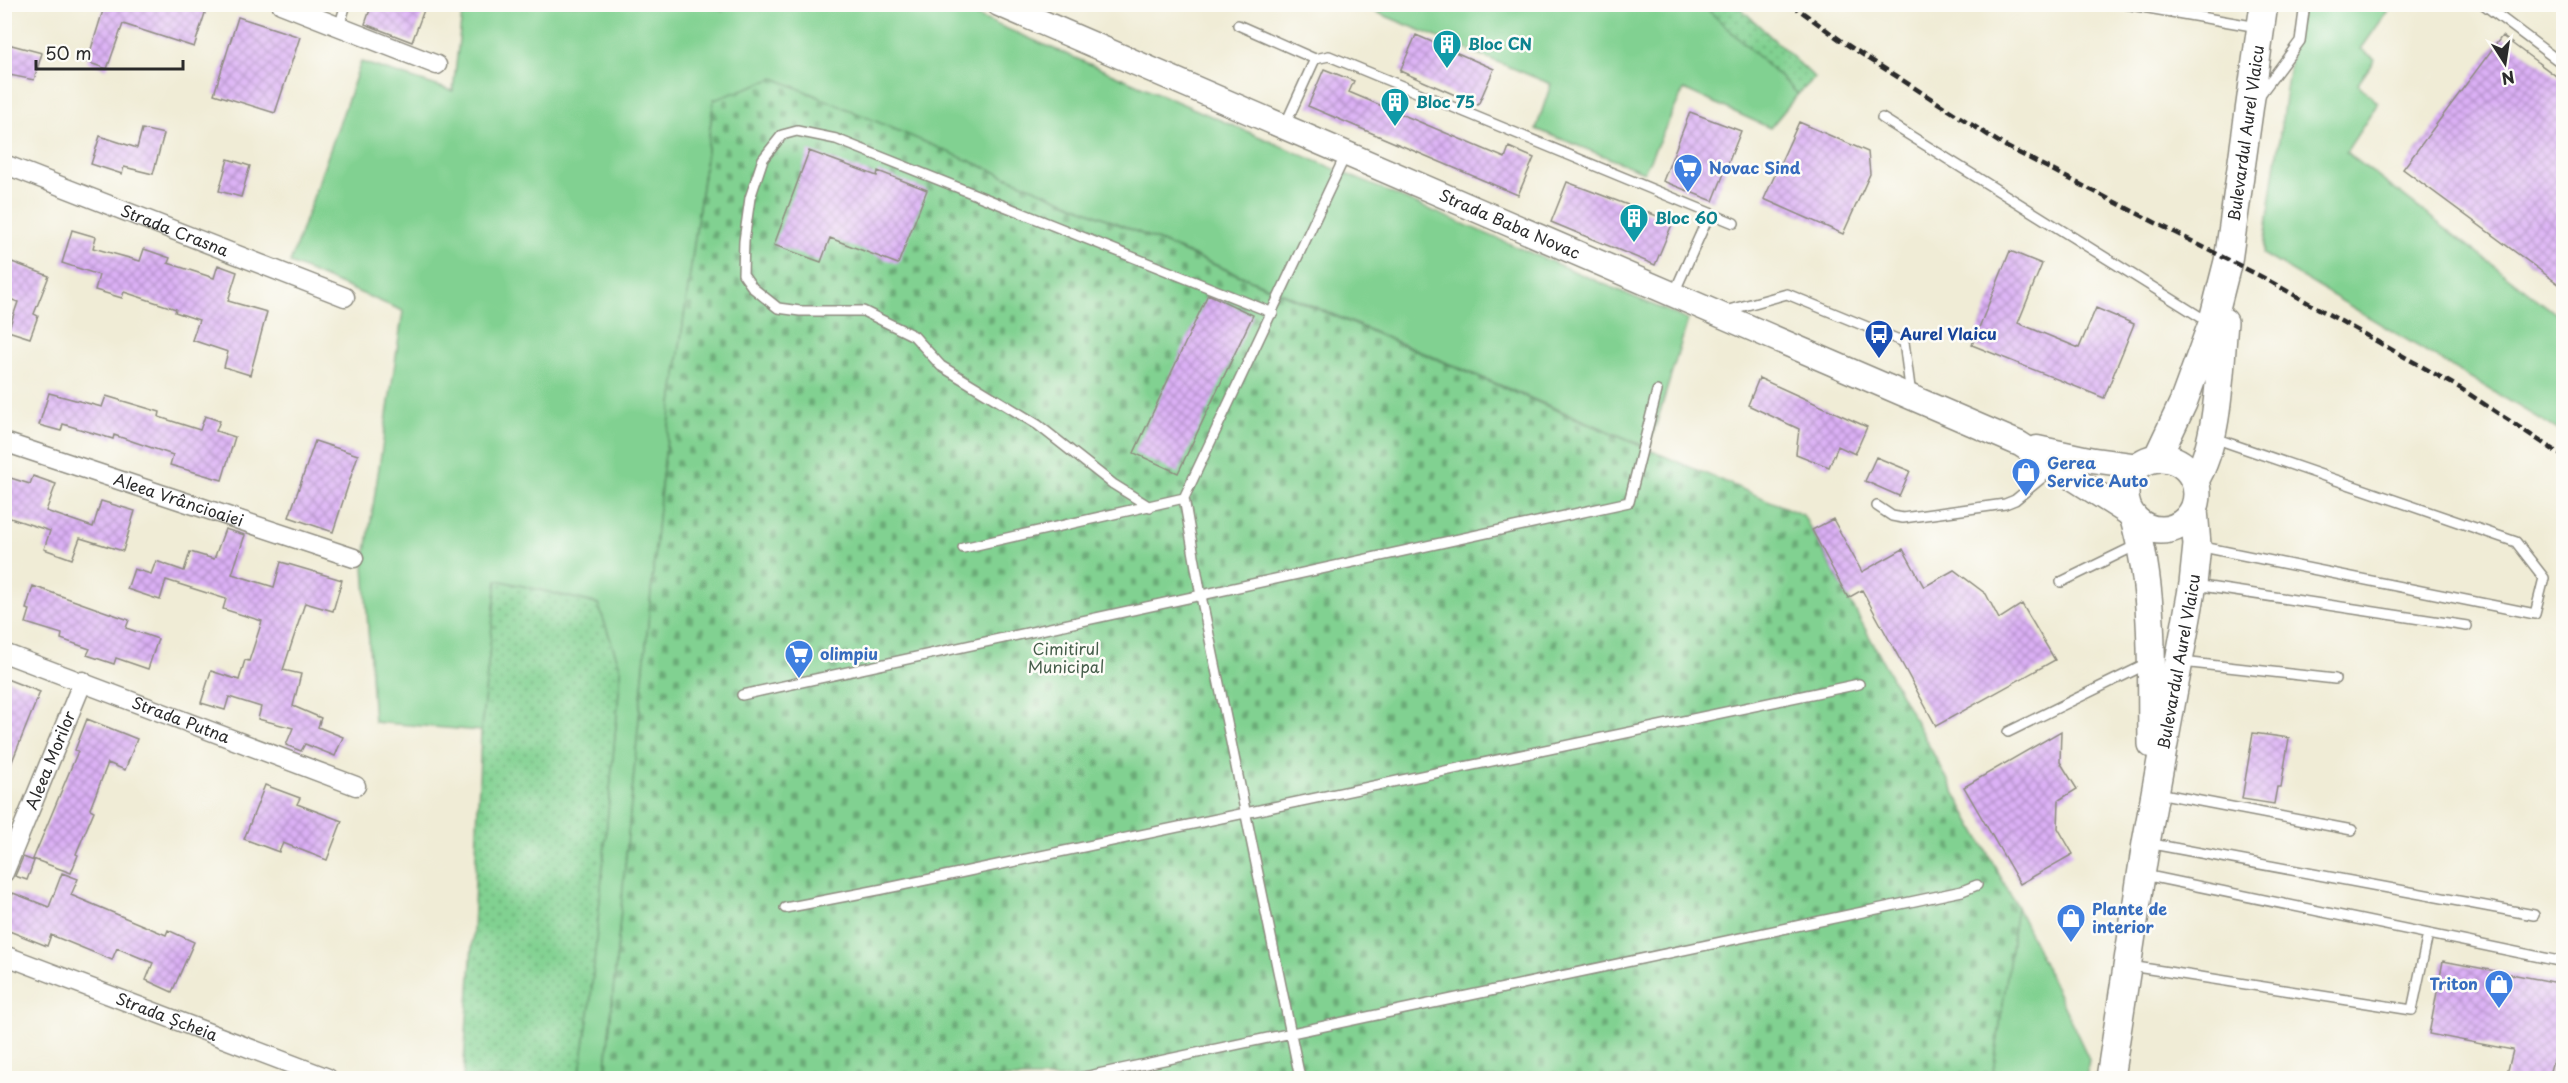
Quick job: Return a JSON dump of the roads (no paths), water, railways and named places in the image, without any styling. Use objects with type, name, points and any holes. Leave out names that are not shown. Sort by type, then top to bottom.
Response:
[{"type":"main road","name":"Strada Baba Novac","points":[[999,4],[2020,444],[2056,467],[2135,526]]},
{"type":"main road","name":"Bulevardul Aurel Vlaicu","points":[[2195,480],[2204,466],[2212,437],[2228,261],[2262,16]]},
{"type":"main road","name":"Bulevardul Aurel Vlaicu","points":[[2147,462],[2183,404],[2212,324],[2228,261]]},
{"type":"main road","name":"Strada Baba Novac","points":[[2020,444],[2093,460],[2147,462]]},
{"type":"main road","points":[[2168,458],[2189,470],[2195,480],[2198,500],[2194,510],[2179,526],[2169,530],[2135,526],[2126,506],[2126,484],[2147,462],[2168,458]]},
{"type":"main road","name":"Bulevardul Aurel Vlaicu","points":[[2110,1078],[2146,843],[2193,584],[2197,545],[2194,510]]},
{"type":"main road","name":"Bulevardul Aurel Vlaicu","points":[[2135,526],[2147,579],[2154,802]]},
{"type":"street","points":[[281,4],[437,66]]},
{"type":"street","name":"Strada Crasna","points":[[4,164],[345,297]]},
{"type":"street","name":"Aleea Vrâncioaiei","points":[[4,442],[354,558]]},
{"type":"street","name":"Strada Putna","points":[[4,653],[356,786]]},
{"type":"street","name":"Aleea Morilor","points":[[4,873],[82,681]]},
{"type":"street","name":"Strada Șcheia","points":[[4,955],[328,1078]]},
{"type":"lane","points":[[339,27],[346,4]]},
{"type":"lane","points":[[2125,4],[2262,16]]},
{"type":"lane","points":[[2249,110],[2300,41],[2306,4]]},
{"type":"lane","points":[[2483,4],[2564,65]]},
{"type":"lane","points":[[1238,25],[1315,59],[1329,56],[1734,223]]},
{"type":"lane","points":[[1284,128],[1315,59]]},
{"type":"lane","points":[[1882,118],[2212,324]]},
{"type":"lane","points":[[1150,507],[1113,484],[1038,425],[941,366],[914,336],[863,311],[801,311],[778,308],[753,288],[743,274],[744,241],[750,198],[763,159],[782,135],[797,131],[836,139],[1273,313]]},
{"type":"lane","points":[[1300,1078],[1201,596],[1184,498],[1346,154]]},
{"type":"lane","points":[[1673,295],[1710,213]]},
{"type":"lane","points":[[1717,314],[1787,294],[1904,342],[1911,397]]},
{"type":"lane","points":[[742,695],[1629,502],[1658,391]]},
{"type":"lane","points":[[2197,545],[2535,614],[2544,578],[2516,542],[2212,437]]},
{"type":"lane","points":[[1877,506],[1892,516],[1903,518],[1997,507],[2015,500],[2056,467]]},
{"type":"lane","points":[[963,548],[1184,498]]},
{"type":"lane","points":[[2061,582],[2135,526]]},
{"type":"lane","points":[[2193,584],[2467,626]]},
{"type":"lane","points":[[2008,732],[2151,662]]},
{"type":"lane","points":[[2179,662],[2335,679]]},
{"type":"lane","points":[[785,908],[1247,814],[1859,684]]},
{"type":"lane","points":[[2154,802],[2352,830]]},
{"type":"lane","points":[[2146,843],[2534,915]]},
{"type":"lane","points":[[2142,874],[2564,962]]},
{"type":"lane","points":[[1079,1078],[1786,930],[1962,891],[1977,885]]},
{"type":"lane","points":[[2128,966],[2412,1010],[2428,934]]},
{"type":"railway","points":[[1791,4],[1843,42],[2005,146],[2264,278],[2460,388],[2564,457]]},
{"type":"place","name":"Bloc CN","points":[[1447,70]]},
{"type":"place","name":"Bloc 75","points":[[1395,128]]},
{"type":"place","name":"Novac Sind","points":[[1688,194]]},
{"type":"place","name":"Bloc 60","points":[[1634,244]]},
{"type":"place","name":"Aurel Vlaicu","points":[[1879,360]]},
{"type":"place","name":"Gerea Service Auto","points":[[2026,498]]},
{"type":"place","name":"olimpiu","points":[[799,680]]},
{"type":"place","name":"Plante de interior","points":[[2071,944]]},
{"type":"place","name":"Triton","points":[[2499,1010]]},
{"type":"park label","name":"Cimitirul Municipal","points":[[1066,658]]}]
